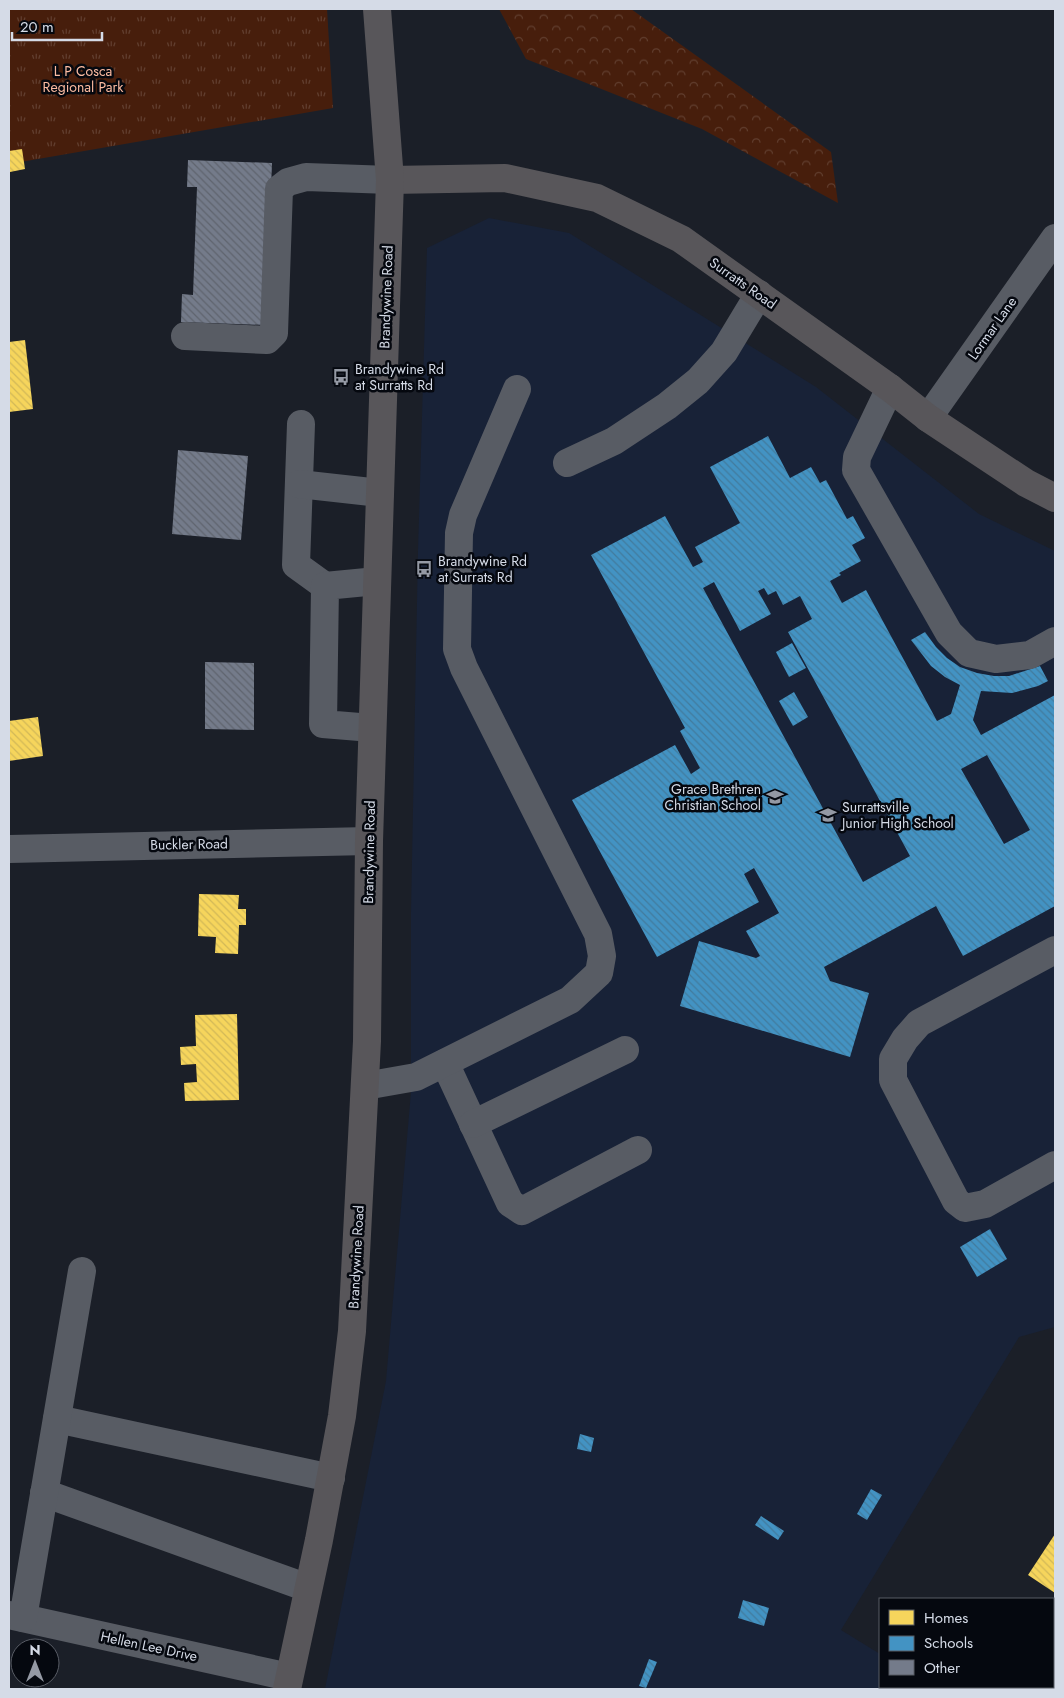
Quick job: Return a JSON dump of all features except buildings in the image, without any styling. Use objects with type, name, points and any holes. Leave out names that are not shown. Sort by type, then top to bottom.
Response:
[{"type":"main road","name":"Brandywine Road","points":[[288,1683],[331,1478],[342,1416],[352,1331],[368,1041],[369,841],[390,180],[377,9]]},
{"type":"main road","name":"Surratts Road","points":[[390,180],[505,178],[597,198],[681,239],[890,388],[928,418],[1026,483],[1055,498]]},
{"type":"street","points":[[185,336],[267,340],[274,333],[279,189],[288,182],[306,177],[390,180]]},
{"type":"street","name":"Lormar Lane","points":[[928,418],[1055,238]]},
{"type":"street","points":[[567,462],[614,441],[667,406],[698,381],[724,352],[759,294]]},
{"type":"street","points":[[890,388],[857,456],[856,470],[948,634],[968,653],[996,660],[1030,655],[1055,641]]},
{"type":"street","points":[[365,1086],[416,1077],[445,1063],[570,1000],[599,973],[602,956],[598,934],[464,668],[457,649],[459,532],[463,515],[517,389]]},
{"type":"street","points":[[300,424],[296,565],[325,586],[377,582]]},
{"type":"street","points":[[299,484],[380,493]]},
{"type":"street","points":[[325,586],[323,724],[372,728]]},
{"type":"street","name":"Buckler Road","points":[[9,849],[369,841]]},
{"type":"street","points":[[1055,950],[919,1023],[905,1039],[893,1059],[893,1080],[956,1201],[965,1208],[985,1204],[1055,1165]]},
{"type":"street","points":[[474,1124],[625,1050]]},
{"type":"street","points":[[445,1063],[510,1203],[522,1211],[638,1150]]},
{"type":"street","points":[[16,1616],[44,1493],[82,1271]]},
{"type":"street","points":[[57,1419],[331,1478]]},
{"type":"street","points":[[44,1493],[308,1588]]},
{"type":"street","name":"Hellen Lee Drive","points":[[16,1616],[288,1683]]},
{"type":"shaded area","points":[[489,218],[569,233],[816,387],[979,514],[1055,551],[1055,1327],[1019,1337],[841,1630],[879,1653],[879,1688],[937,1689],[325,1689],[386,1381],[411,1092],[411,912],[418,551],[427,248]]},
{"type":"green space","name":"L P Cosca Regional Park","points":[[9,9],[327,9],[333,108],[9,164]]},
{"type":"green space","points":[[499,9],[631,9],[831,152],[838,203],[702,129],[526,59]]},
{"type":"place","name":"Brandywine Rd at Surratts Rd","points":[[341,377]]},
{"type":"place","name":"Brandywine Rd at Surrats Rd","points":[[424,569]]},
{"type":"place","name":"Grace Brethren Christian School","points":[[775,797]]},
{"type":"place","name":"Surrattsville Junior High School","points":[[828,815]]}]
